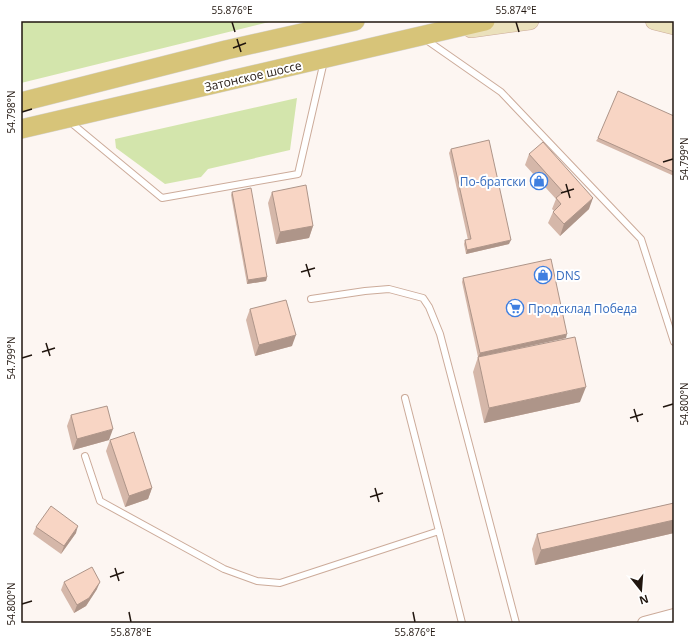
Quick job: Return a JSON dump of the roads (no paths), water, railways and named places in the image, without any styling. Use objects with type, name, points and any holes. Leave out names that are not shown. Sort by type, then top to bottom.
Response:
[{"type":"main road","points":[[21,102],[226,50],[355,21]]},
{"type":"main road","name":"Затонское шоссе","points":[[21,130],[485,21]]},
{"type":"main road","points":[[428,35],[530,21]]},
{"type":"main road","points":[[654,21],[674,26]]},
{"type":"street","points":[[644,623],[674,616]]},
{"type":"lane","points":[[428,35],[501,92],[641,239],[674,342]]},
{"type":"lane","points":[[66,119],[162,198],[298,174],[325,59]]},
{"type":"lane","points":[[311,299],[389,289],[423,298],[429,307],[440,334],[516,623]]},
{"type":"lane","points":[[405,398],[462,623]]},
{"type":"lane","points":[[85,456],[100,501],[224,569],[257,581],[280,583],[439,531]]},
{"type":"place","name":"По-братски","points":[[539,181]]},
{"type":"place","name":"DNS","points":[[543,275]]},
{"type":"place","name":"Продсклад Победа","points":[[515,308]]}]
